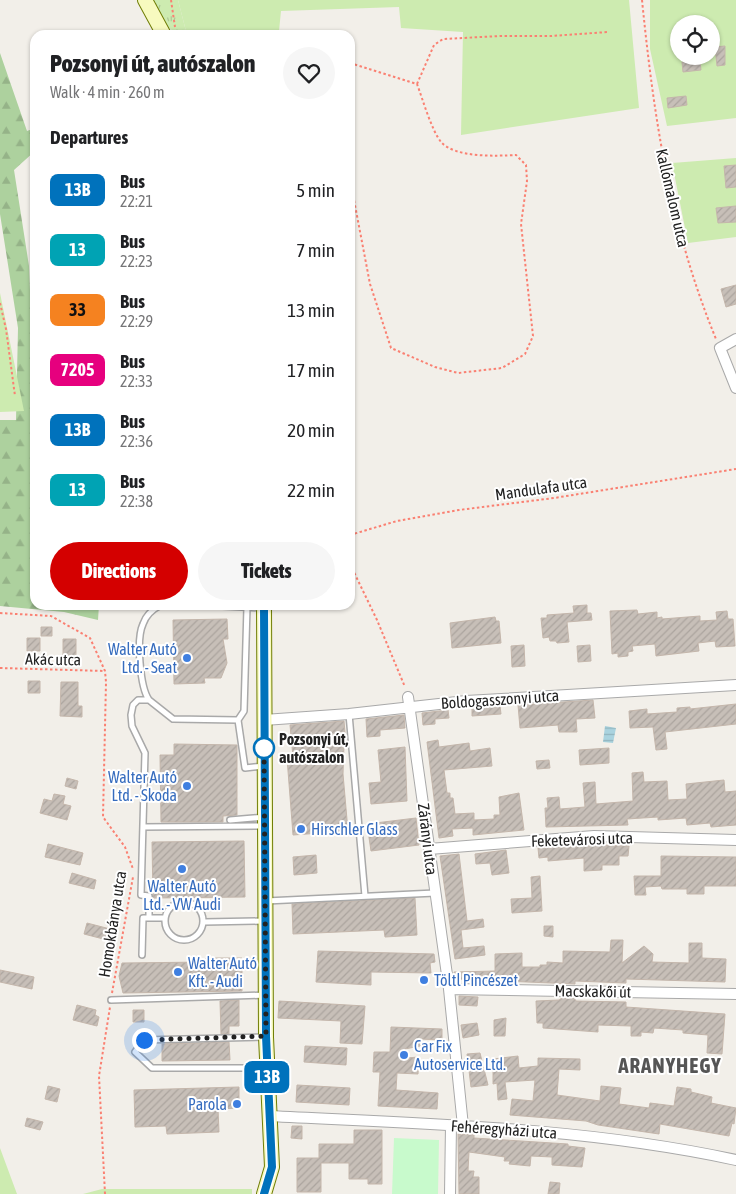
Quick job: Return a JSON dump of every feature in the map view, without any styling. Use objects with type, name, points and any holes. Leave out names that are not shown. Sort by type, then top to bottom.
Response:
[{"type":"main road","points":[[145,0],[169,30]]},
{"type":"main road","points":[[264,610],[266,1036],[272,1167],[264,1194]]},
{"type":"street","points":[[736,340],[720,348],[736,388]]},
{"type":"street","name":"Boldogasszonyi utca","points":[[264,720],[349,714],[409,702],[736,685]]},
{"type":"street","name":"Zárányi utca","points":[[409,702],[449,989],[463,1126]]},
{"type":"street","name":"Feketevárosi utca","points":[[429,849],[594,836],[736,840]]},
{"type":"street","name":"Macskakői út","points":[[449,989],[736,994]]},
{"type":"street","name":"Fehéregyházi utca","points":[[270,1116],[451,1125],[564,1134],[671,1146],[736,1160]]},
{"type":"street","points":[[450,1194],[451,1125]]},
{"type":"lane","points":[[153,610],[150,612],[141,630],[141,681],[149,700],[173,719],[238,720]]},
{"type":"lane","points":[[247,610],[244,711],[238,720],[245,768],[265,766]]},
{"type":"lane","points":[[149,700],[142,699],[135,702],[131,715],[132,726],[145,753],[141,895],[149,896],[149,918]]},
{"type":"lane","points":[[349,714],[365,896]]},
{"type":"lane","points":[[230,820],[265,822]]},
{"type":"lane","points":[[143,827],[265,822]]},
{"type":"lane","points":[[265,901],[435,893]]},
{"type":"lane","points":[[183,902],[196,905],[204,922],[194,938],[182,940],[176,938],[167,930],[165,918],[171,907],[183,902]]},
{"type":"lane","points":[[142,954],[143,918],[165,918]]},
{"type":"lane","points":[[204,922],[265,921]]},
{"type":"lane","points":[[111,1000],[266,995]]},
{"type":"lane","points":[[266,1036],[144,1040],[135,1052],[152,1068],[267,1068]]},
{"type":"path","points":[[171,0],[173,30]]},
{"type":"path","name":"Kallómalom utca","points":[[642,0],[652,98],[676,221],[688,264],[720,348]]},
{"type":"path","points":[[355,205],[370,284],[391,348],[435,367],[458,373],[502,368],[525,354],[533,336],[521,224],[527,181],[526,165],[516,156],[482,156],[446,146],[438,136],[417,84],[434,45],[443,38],[551,36],[608,32]]},
{"type":"path","points":[[355,65],[417,84]]},
{"type":"path","points":[[0,303],[6,329],[14,396]]},
{"type":"path","name":"Mandulafa utca","points":[[355,534],[397,521],[459,510],[554,498],[736,470]]},
{"type":"path","points":[[355,574],[377,620],[409,702]]},
{"type":"path","name":"Homokbánya utca","points":[[0,613],[51,616],[90,638],[105,671],[103,817],[125,847],[134,872],[99,1076],[105,1194]]},
{"type":"path","name":"Akác utca","points":[[0,668],[105,671]]},
{"type":"green space","points":[[151,0],[178,0],[186,30],[172,30]]},
{"type":"green space","points":[[178,0],[629,0],[639,108],[461,135],[463,32],[401,28],[399,7],[281,11],[279,30],[186,30]]},
{"type":"green space","points":[[650,0],[736,0],[736,118],[667,126],[650,49]]},
{"type":"green space","points":[[0,53],[27,131],[30,130],[30,156],[14,170],[29,266],[30,290],[30,609],[0,606],[0,420],[16,420],[18,328],[0,214]]},
{"type":"green space","points":[[736,158],[736,237],[688,243],[672,163]]},
{"type":"green space","points":[[0,293],[24,411],[0,412]]},
{"type":"green space","points":[[43,610],[99,610],[98,620],[64,612]]},
{"type":"green space","points":[[394,1138],[439,1140],[438,1194],[392,1194]]},
{"type":"green space","points":[[0,1148],[17,1194],[0,1194]]},
{"type":"green space","points":[[102,1189],[252,1189],[252,1194],[83,1194]]},
{"type":"water","points":[[605,726],[616,728],[613,743],[603,742]]},
{"type":"building","points":[[720,46],[725,46],[725,65],[717,66],[720,65]]},
{"type":"building","points":[[682,65],[700,65],[701,70],[683,72]]},
{"type":"building","points":[[686,96],[687,105],[668,108],[667,98]]},
{"type":"building","points":[[736,165],[736,187],[726,188],[724,166]]},
{"type":"building","points":[[736,206],[736,222],[718,223],[716,208]]},
{"type":"building","points":[[736,285],[736,304],[726,307],[721,289]]},
{"type":"building","points":[[587,605],[587,613],[591,613],[592,620],[567,622],[569,642],[557,643],[556,641],[550,641],[549,637],[543,638],[541,618],[547,618],[547,615],[574,613],[573,606]]},
{"type":"building","points":[[637,610],[638,614],[657,612],[657,618],[662,617],[662,619],[700,616],[700,621],[717,620],[716,612],[727,611],[728,619],[733,619],[735,646],[716,647],[715,641],[698,643],[699,651],[656,656],[655,644],[632,646],[633,651],[628,652],[628,656],[618,657],[618,653],[612,654],[610,611]]},
{"type":"building","points":[[495,617],[496,621],[499,621],[501,643],[452,648],[450,623]]},
{"type":"building","points":[[227,619],[228,639],[223,639],[227,663],[221,678],[204,678],[205,683],[174,684],[173,620]]},
{"type":"building","points":[[41,627],[52,627],[52,636],[41,636]]},
{"type":"building","points":[[27,638],[40,638],[40,651],[27,651]]},
{"type":"building","points":[[63,639],[76,639],[76,660],[63,660]]},
{"type":"building","points":[[524,645],[525,666],[512,667],[511,646]]},
{"type":"building","points":[[590,645],[591,661],[578,662],[577,646]]},
{"type":"building","points":[[28,681],[40,681],[40,693],[28,693]]},
{"type":"building","points":[[61,682],[78,682],[78,706],[82,706],[82,717],[60,716]]},
{"type":"building","points":[[593,700],[595,718],[576,719],[577,732],[559,732],[558,725],[520,728],[518,705]]},
{"type":"building","points":[[736,704],[736,724],[665,732],[667,749],[656,750],[653,727],[630,728],[629,711],[647,709],[647,714],[677,712],[677,708],[690,707],[690,709]]},
{"type":"building","points":[[500,706],[501,714],[472,716],[472,708]]},
{"type":"building","points":[[448,710],[449,718],[435,719],[435,724],[423,725],[422,713]]},
{"type":"building","points":[[404,715],[405,728],[380,730],[380,736],[367,737],[366,719]]},
{"type":"building","points":[[344,721],[346,744],[344,745],[343,774],[348,831],[293,835],[287,758],[293,757],[290,725]]},
{"type":"building","points":[[438,740],[439,747],[469,743],[470,751],[490,748],[492,766],[444,770],[447,793],[450,793],[450,798],[453,798],[455,814],[474,813],[474,820],[494,819],[494,815],[500,815],[499,797],[519,793],[524,830],[473,835],[473,828],[452,829],[453,836],[439,838],[427,742]]},
{"type":"building","points":[[174,744],[237,745],[237,815],[223,816],[223,822],[161,822],[160,755],[174,755]]},
{"type":"building","points":[[405,747],[407,801],[371,804],[369,783],[381,782],[378,750]]},
{"type":"building","points":[[609,748],[609,763],[580,765],[579,750]]},
{"type":"building","points":[[549,760],[550,768],[537,769],[536,761]]},
{"type":"building","points":[[643,772],[644,782],[667,781],[668,800],[687,799],[686,784],[724,780],[725,792],[736,791],[736,825],[711,827],[710,823],[687,825],[686,818],[658,820],[658,817],[627,819],[628,825],[546,827],[545,808],[548,808],[547,798],[559,797],[560,809],[585,807],[583,783],[595,782],[596,804],[633,801],[632,773]]},
{"type":"building","points":[[67,778],[78,781],[76,789],[65,786]]},
{"type":"building","points":[[54,794],[65,796],[63,804],[71,806],[67,820],[40,813],[44,799],[52,801]]},
{"type":"building","points":[[416,818],[419,845],[371,851],[367,824]]},
{"type":"building","points":[[244,841],[245,897],[153,898],[152,842]]},
{"type":"building","points":[[48,844],[83,853],[80,865],[45,857]]},
{"type":"building","points":[[601,845],[629,846],[628,856],[619,856],[619,865],[602,865],[602,870],[584,871],[584,858],[548,861],[548,857],[539,858],[538,848]]},
{"type":"building","points":[[506,850],[509,873],[492,875],[490,863],[476,864],[475,854]]},
{"type":"building","points":[[459,854],[467,921],[483,919],[484,927],[461,930],[463,948],[484,946],[485,955],[455,959],[440,856]]},
{"type":"building","points":[[316,855],[317,873],[294,875],[293,857]]},
{"type":"building","points":[[661,856],[736,857],[736,886],[704,886],[704,894],[687,894],[687,889],[662,889],[661,886],[645,887],[646,895],[635,895],[634,876],[661,876]]},
{"type":"building","points":[[72,873],[96,880],[94,889],[69,883]]},
{"type":"building","points":[[540,876],[542,911],[512,913],[511,899],[532,898],[531,877]]},
{"type":"building","points":[[415,898],[417,935],[385,937],[384,930],[293,934],[292,904]]},
{"type":"building","points":[[87,923],[114,930],[111,941],[84,934]]},
{"type":"building","points":[[544,926],[553,926],[553,937],[544,936]]},
{"type":"building","points":[[611,940],[623,940],[622,963],[644,946],[653,954],[652,962],[689,963],[689,943],[702,943],[702,958],[726,959],[725,982],[626,979],[626,983],[575,981],[575,984],[455,979],[454,972],[495,971],[495,954],[522,953],[522,967],[540,967],[540,965],[547,965],[547,962],[563,963],[563,951],[610,952]]},
{"type":"building","points":[[318,951],[434,954],[435,962],[430,963],[431,973],[371,972],[371,985],[316,982]]},
{"type":"building","points":[[206,958],[242,958],[242,991],[123,993],[119,976],[122,963],[206,962]]},
{"type":"building","points":[[0,970],[34,977],[32,989],[0,982]]},
{"type":"building","points":[[459,996],[478,997],[477,1006],[459,1005]]},
{"type":"building","points":[[562,998],[574,998],[576,1001],[626,1002],[626,1007],[725,1014],[722,1054],[707,1053],[708,1035],[683,1033],[683,1030],[654,1028],[653,1033],[641,1032],[641,1036],[631,1036],[631,1026],[598,1025],[598,1032],[543,1028],[543,1023],[537,1023],[536,1001],[559,1000]]},
{"type":"building","points":[[239,1000],[239,1026],[229,1026],[229,1034],[221,1034],[220,1001]]},
{"type":"building","points":[[279,1001],[365,1006],[362,1044],[340,1043],[341,1021],[278,1018]]},
{"type":"building","points":[[77,1005],[96,1010],[95,1015],[99,1017],[97,1026],[73,1020]]},
{"type":"building","points":[[133,1010],[144,1010],[144,1022],[133,1022]]},
{"type":"building","points":[[506,1018],[505,1036],[494,1036],[494,1020]]},
{"type":"building","points":[[477,1023],[479,1035],[463,1038],[461,1025]]},
{"type":"building","points":[[391,1027],[442,1029],[442,1040],[420,1039],[420,1046],[405,1049],[406,1058],[419,1057],[418,1074],[397,1073],[396,1090],[438,1093],[437,1109],[378,1106],[380,1072],[373,1072],[374,1052],[390,1052]]},
{"type":"building","points":[[229,1042],[230,1060],[162,1061],[162,1044]]},
{"type":"building","points":[[305,1046],[347,1048],[346,1065],[304,1062]]},
{"type":"building","points":[[480,1053],[488,1085],[471,1087],[467,1054]]},
{"type":"building","points":[[518,1056],[519,1068],[538,1066],[538,1058],[580,1059],[580,1070],[559,1069],[557,1095],[600,1101],[601,1086],[621,1088],[619,1104],[649,1108],[650,1103],[674,1106],[677,1087],[691,1089],[691,1092],[712,1097],[711,1103],[736,1108],[734,1124],[732,1123],[729,1136],[660,1124],[659,1134],[598,1125],[586,1121],[510,1115],[512,1099],[533,1101],[535,1080],[505,1082],[507,1099],[498,1100],[497,1083],[493,1084],[493,1059]]},
{"type":"building","points":[[297,1085],[350,1088],[349,1105],[296,1102]]},
{"type":"building","points":[[48,1086],[60,1089],[57,1102],[45,1099]]},
{"type":"building","points":[[239,1087],[239,1108],[218,1109],[219,1132],[167,1134],[166,1126],[135,1127],[134,1090]]},
{"type":"building","points":[[27,1118],[43,1122],[40,1130],[25,1126]]},
{"type":"building","points":[[292,1126],[302,1126],[302,1139],[291,1138]]},
{"type":"building","points":[[354,1130],[382,1130],[382,1184],[368,1184],[368,1179],[349,1179],[349,1163],[321,1163],[321,1192],[297,1192],[297,1158],[319,1158],[319,1144],[354,1144]]},
{"type":"building","points":[[458,1134],[474,1135],[474,1138],[568,1144],[568,1146],[585,1148],[582,1167],[552,1165],[552,1157],[531,1156],[530,1166],[509,1164],[510,1161],[504,1161],[505,1157],[469,1152],[468,1171],[474,1171],[473,1177],[479,1177],[479,1194],[459,1194]]},
{"type":"building","points":[[550,1182],[560,1183],[559,1194],[548,1194]]},
{"type":"bus line","name":"13B","points":[[264,610],[266,1036],[272,1167],[264,1194]]},
{"type":"place","name":"Walter Autó Ltd. - Seat","points":[[187,658]]},
{"type":"place","name":"Pozsonyi út, autószalon","points":[[264,748]]},
{"type":"place","name":"Walter Autó Ltd. - Skoda","points":[[187,786]]},
{"type":"place","name":"Hirschler Glass","points":[[301,829]]},
{"type":"place","name":"Walter Autó Ltd. - VW Audi","points":[[182,869]]},
{"type":"place","name":"Walter Autó Kft. - Audi","points":[[178,972]]},
{"type":"place","name":"Töltl Pincészet","points":[[424,980]]},
{"type":"place","name":"Car Fix Autoservice Ltd.","points":[[404,1055]]},
{"type":"place","name":"Parola","points":[[237,1104]]},
{"type":"district","name":"ARANYHEGY","points":[[670,1065]]},
{"type":"route","points":[[144,1040],[266,1036],[264,748]]}]
